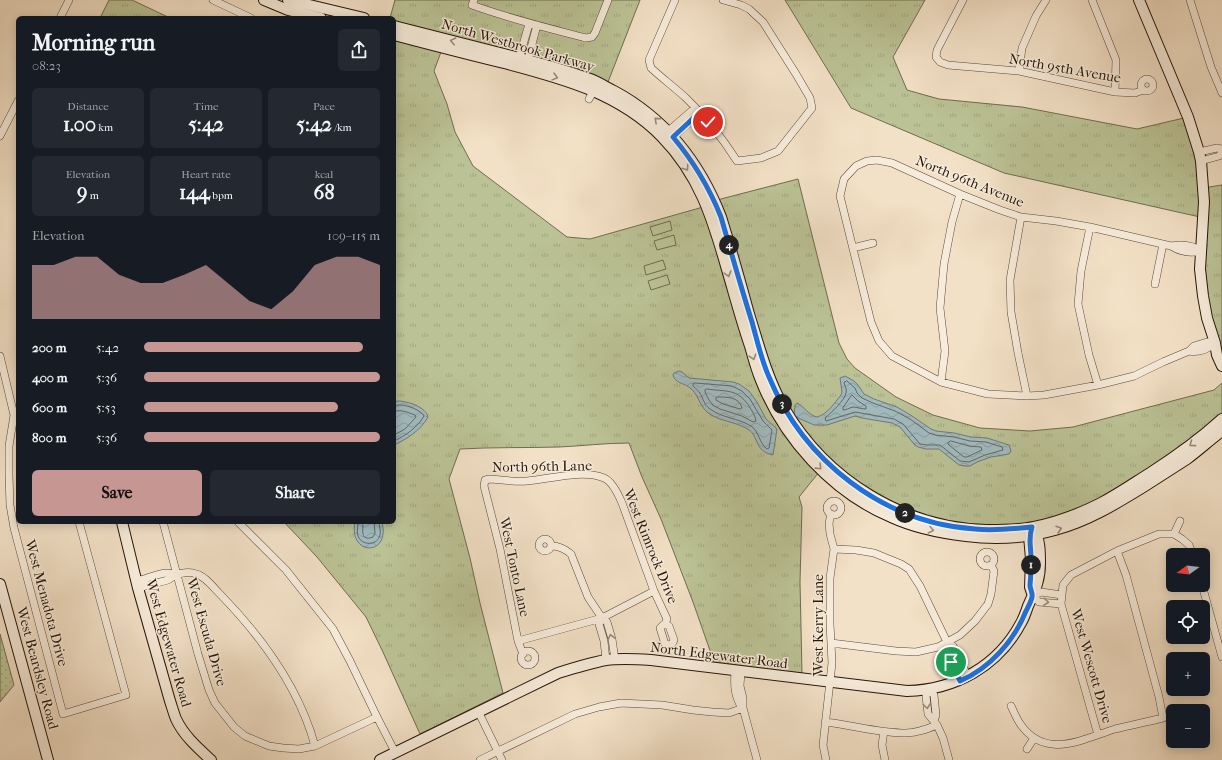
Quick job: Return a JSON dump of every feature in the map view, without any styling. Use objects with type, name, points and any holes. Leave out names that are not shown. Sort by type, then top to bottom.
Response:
[{"type":"street","points":[[61,16],[69,0]]},
{"type":"street","points":[[213,0],[247,16]]},
{"type":"street","points":[[264,0],[315,16]]},
{"type":"street","points":[[473,2],[529,24],[586,38],[592,37],[595,33],[608,0]]},
{"type":"street","points":[[675,0],[649,60],[651,68],[697,110],[729,148],[737,162],[760,158],[778,151],[812,108],[810,98],[762,22],[749,9],[723,0]]},
{"type":"street","name":"North 95th Avenue","points":[[963,0],[940,44],[936,57],[940,62],[948,65],[1019,71],[1115,92],[1135,92],[1143,90]]},
{"type":"street","points":[[1019,71],[1022,48],[1036,16],[1046,0]]},
{"type":"street","points":[[1092,0],[1116,60],[1115,92]]},
{"type":"street","points":[[1139,0],[1188,117],[1200,157],[1204,202],[1200,269],[1207,318],[1215,342],[1217,355],[1222,366]]},
{"type":"street","points":[[1190,0],[1211,67],[1222,93]]},
{"type":"street","points":[[296,9],[349,16]]},
{"type":"street","points":[[523,63],[529,24]]},
{"type":"street","points":[[523,63],[537,25]]},
{"type":"street","name":"North Westbrook Parkway","points":[[396,27],[523,63],[561,79],[594,90],[623,96],[643,109],[668,137],[686,168],[708,197],[714,225],[726,250],[746,319],[775,391],[792,420],[803,437],[838,474],[892,508],[943,525],[975,530],[1033,532],[1070,526],[1102,512],[1188,458],[1222,431]]},
{"type":"street","name":"North Westbrook Parkway","points":[[396,36],[523,63]]},
{"type":"street","points":[[0,136],[16,105]]},
{"type":"street","points":[[668,137],[697,110]]},
{"type":"street","points":[[1200,157],[1217,148],[1222,149]]},
{"type":"street","points":[[1200,157],[1218,156],[1222,153]]},
{"type":"street","name":"North 96th Avenue","points":[[853,248],[840,196],[844,179],[856,166],[867,161],[876,160],[892,164],[960,194],[1020,217],[1090,227],[1172,246],[1179,245],[1194,247],[1201,251]]},
{"type":"street","points":[[941,382],[945,351],[940,308],[944,264],[952,222],[960,194]]},
{"type":"street","points":[[1020,217],[1010,280],[1011,312],[1027,396]]},
{"type":"street","points":[[1090,227],[1081,270],[1078,304],[1089,355],[1098,385]]},
{"type":"street","points":[[873,243],[853,248],[871,322],[879,341],[892,356],[941,382],[988,394],[1027,396],[1051,394],[1134,376],[1189,351],[1195,352],[1209,348],[1215,342]]},
{"type":"street","points":[[1155,284],[1163,244]]},
{"type":"street","points":[[1215,342],[1222,351]]},
{"type":"street","name":"West Menadota Drive","points":[[0,356],[16,416],[9,446],[10,505],[14,528],[63,714],[126,695],[80,524]]},
{"type":"street","name":"North Westbrook Parkway","points":[[1033,532],[1100,504],[1160,466],[1206,433],[1222,419]]},
{"type":"street","name":"North 96th Lane","points":[[484,486],[485,480],[490,479],[526,481],[588,475],[606,479]]},
{"type":"street","name":"West Rimrock Drive","points":[[606,479],[616,490],[622,503],[654,591],[667,619],[666,624]]},
{"type":"street","name":"West Tonto Lane","points":[[484,486],[500,549],[518,641],[523,654]]},
{"type":"street","name":"West Kerry Lane","points":[[826,760],[823,744],[832,663],[830,578],[834,549],[829,523],[831,514]]},
{"type":"street","points":[[1174,534],[1180,521]]},
{"type":"street","name":"West Edgewater Road","points":[[122,524],[137,585],[176,720],[197,748],[211,760]]},
{"type":"street","name":"West Escuda Drive","points":[[164,524],[209,690],[215,703],[234,727],[245,736],[268,746],[299,749],[315,746],[377,717]]},
{"type":"street","points":[[240,524],[286,570],[333,629],[395,752]]},
{"type":"street","points":[[1033,532],[1030,587],[1033,596],[1039,602],[1061,604],[1062,585],[1071,575],[1117,551],[1159,534],[1174,534],[1182,539],[1190,548]]},
{"type":"street","points":[[552,546],[558,546],[571,554],[588,597],[602,618],[607,622],[612,639],[610,660]]},
{"type":"street","points":[[834,549],[856,550],[874,554],[901,564],[909,569],[920,586],[947,642],[953,646],[964,679]]},
{"type":"street","points":[[1011,706],[1020,724],[1034,738],[1056,745],[1073,742],[1115,729],[1163,718],[1159,697],[1126,575],[1117,551]]},
{"type":"street","points":[[831,643],[896,652],[916,652],[938,647],[960,635],[975,621],[988,604],[994,571],[991,565]]},
{"type":"street","points":[[137,585],[168,580],[177,574],[187,572],[197,574],[206,581],[228,602],[278,664],[292,688],[312,735],[315,746]]},
{"type":"street","name":"West Beardsley Road","points":[[0,584],[48,760]]},
{"type":"street","points":[[518,641],[602,618],[654,591]]},
{"type":"street","points":[[1033,596],[1041,592],[1062,594]]},
{"type":"street","points":[[1204,592],[1222,657]]},
{"type":"street","name":"North Edgewater Road","points":[[380,760],[558,673],[586,664],[610,660],[651,660],[906,691],[929,690],[964,679],[979,670],[998,655],[1012,639],[1022,622],[1033,596]]},
{"type":"street","name":"West Wescott Drive","points":[[1061,604],[1098,735]]},
{"type":"street","points":[[738,670],[743,698],[743,708],[757,760]]},
{"type":"street","points":[[929,690],[926,696],[928,714],[943,738],[949,760]]},
{"type":"street","points":[[480,760],[575,714],[599,707],[621,703],[662,705],[693,710],[729,713],[743,708]]},
{"type":"street","points":[[478,711],[502,760]]},
{"type":"street","points":[[825,722],[907,733],[923,730],[935,723]]},
{"type":"street","points":[[884,731],[882,745],[885,760]]},
{"type":"street","points":[[1027,749],[1034,738]]},
{"type":"green space","points":[[109,0],[132,0],[166,16],[101,16]]},
{"type":"green space","points":[[395,0],[640,0],[608,82],[620,89],[717,200],[798,179],[839,343],[847,359],[855,368],[896,397],[933,415],[980,428],[1030,431],[1073,427],[1214,390],[1222,383],[1222,423],[1088,514],[990,533],[876,504],[846,485],[824,466],[799,497],[802,507],[800,582],[802,674],[714,662],[661,519],[642,477],[629,443],[559,447],[460,449],[449,479],[503,693],[420,734],[366,617],[317,557],[286,524],[396,524],[396,16],[391,16]],"holes":[[[441,52],[539,77],[600,97],[639,122],[660,142],[678,163],[694,186],[703,207],[590,239],[567,237],[473,166],[455,132],[447,104],[434,71]]]},
{"type":"green space","points":[[785,0],[925,0],[893,57],[907,90],[939,99],[1022,107],[1137,129],[1188,117],[1203,188],[1222,185],[1222,372],[1207,332],[1200,217],[1004,173],[851,108]]},
{"type":"green space","points":[[670,221],[672,230],[653,236],[650,227]]},
{"type":"green space","points":[[674,235],[676,245],[657,250],[654,241]]},
{"type":"green space","points":[[663,260],[666,269],[646,275],[644,266]]},
{"type":"green space","points":[[667,275],[670,284],[651,290],[648,281]]},
{"type":"green space","points":[[0,634],[14,685],[0,702]]},
{"type":"water","points":[[679,371],[689,378],[733,382],[749,391],[766,419],[777,429],[773,455],[767,453],[760,447],[749,430],[717,418],[707,412],[692,390],[674,378],[674,373]]},
{"type":"water","points":[[845,376],[854,381],[864,394],[897,407],[931,429],[971,437],[987,438],[1009,445],[1011,451],[1009,454],[991,457],[970,466],[959,465],[939,449],[926,449],[918,447],[900,427],[892,423],[855,416],[827,425],[814,425],[794,415],[795,406],[797,403],[814,416],[821,416],[841,395],[840,378]]},
{"type":"water","points":[[396,402],[411,403],[424,410],[428,417],[422,426],[413,434],[396,444]]},
{"type":"water","points":[[355,524],[382,524],[383,533],[381,542],[376,546],[369,548],[363,546],[358,541],[355,533]]},
{"type":"route","points":[[708,122],[700,112],[673,137],[694,163],[712,195],[721,217],[768,375],[784,407],[803,437],[838,474],[892,508],[943,525],[975,530],[1032,527],[1029,536],[1031,550],[1030,587],[1033,596],[1022,622],[1012,639],[998,655],[979,670],[960,681],[951,662]]}]
